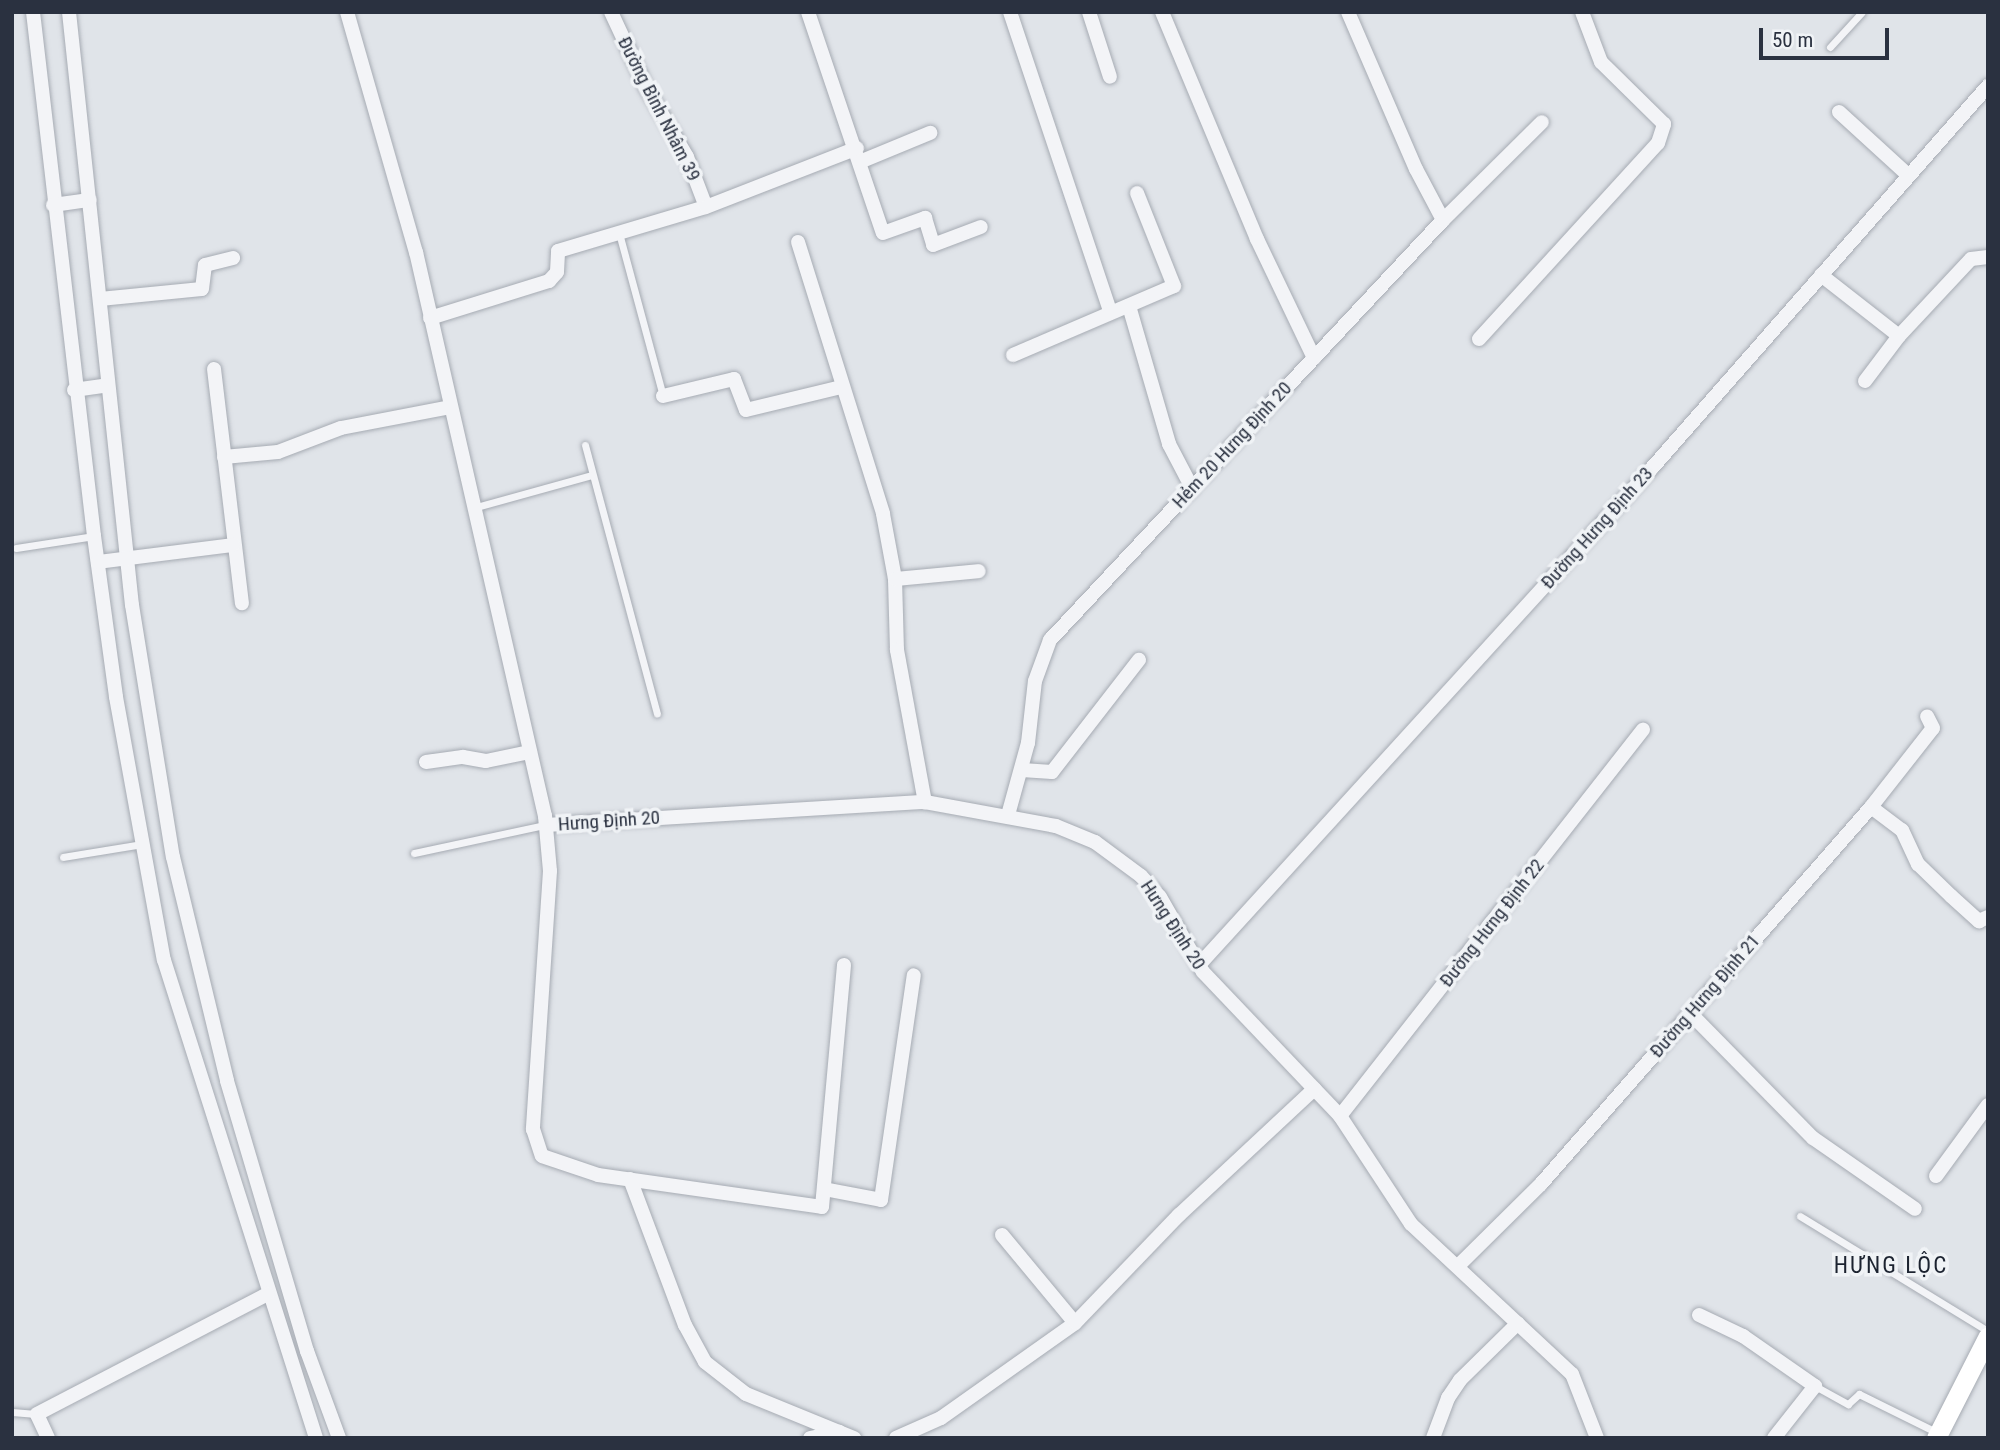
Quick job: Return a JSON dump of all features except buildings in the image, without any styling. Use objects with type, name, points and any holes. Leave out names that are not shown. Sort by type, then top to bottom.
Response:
[{"type":"street","points":[[33,12],[74,390],[97,562],[142,844],[164,960],[231,1162],[268,1294],[316,1438]]},
{"type":"street","points":[[69,12],[127,557],[173,857],[204,995],[303,1338],[339,1438]]},
{"type":"street","points":[[347,12],[430,318],[546,825],[550,871],[533,1129],[536,1146],[542,1156],[559,1165],[630,1179],[822,1207],[844,965]]},
{"type":"street","name":"Đường Bình Nhâm 39","points":[[611,12],[646,87],[687,157],[706,206]]},
{"type":"street","points":[[808,12],[859,154],[883,233],[925,218],[933,245],[981,228]]},
{"type":"street","points":[[1010,12],[1111,313]]},
{"type":"street","points":[[1089,12],[1110,78]]},
{"type":"street","points":[[1162,12],[1257,239],[1314,358]]},
{"type":"street","points":[[1348,12],[1416,169],[1443,220]]},
{"type":"street","points":[[1479,339],[1658,143],[1664,124],[1601,61],[1582,12]]},
{"type":"street","name":"Đường Hưng Định 23","points":[[1199,965],[1386,763],[1988,86]]},
{"type":"street","points":[[1839,112],[1908,175]]},
{"type":"street","name":"Hẻm 20 Hưng Định 20","points":[[1008,815],[1022,770],[1035,681],[1050,640],[1443,220],[1542,122]]},
{"type":"street","points":[[430,318],[549,281],[557,272],[558,251],[930,133]]},
{"type":"street","points":[[1013,355],[1174,286],[1137,193]]},
{"type":"street","points":[[53,205],[90,200]]},
{"type":"street","points":[[798,242],[841,387],[883,514],[895,579],[897,650],[925,802]]},
{"type":"street","points":[[1866,381],[1899,336],[1971,259],[1988,257]]},
{"type":"street","points":[[100,299],[202,289],[205,265],[233,258]]},
{"type":"street","points":[[1821,275],[1899,336]]},
{"type":"street","points":[[1129,306],[1169,444],[1192,488]]},
{"type":"street","points":[[214,369],[242,603]]},
{"type":"street","points":[[663,396],[734,379],[746,410],[841,387]]},
{"type":"street","points":[[74,390],[108,385]]},
{"type":"street","points":[[224,457],[278,452],[341,428],[450,407]]},
{"type":"street","points":[[97,562],[233,545]]},
{"type":"street","points":[[895,579],[979,571]]},
{"type":"street","points":[[1022,770],[1052,772],[1139,660]]},
{"type":"street","name":"Đường Hưng Định 21","points":[[1458,1266],[1541,1184],[1871,807],[1933,728],[1927,716]]},
{"type":"street","name":"Đường Hưng Định 22","points":[[1340,1116],[1643,730]]},
{"type":"street","points":[[426,762],[463,757],[486,761],[530,752]]},
{"type":"street","name":"Hưng Định 20","points":[[546,825],[925,802],[1008,815],[1056,826],[1095,842],[1141,876],[1160,897],[1199,965],[1340,1116],[1411,1224],[1572,1374],[1597,1438]]},
{"type":"street","points":[[1871,807],[1902,830],[1918,864],[1951,897],[1979,920],[1988,917]]},
{"type":"street","points":[[824,1189],[881,1199],[914,975]]},
{"type":"street","points":[[1690,1013],[1812,1138],[1914,1209]]},
{"type":"street","points":[[896,1438],[942,1418],[1075,1323],[1179,1215],[1314,1089]]},
{"type":"street","points":[[1936,1176],[1986,1111]]},
{"type":"street","points":[[630,1179],[685,1325],[705,1362],[746,1394],[847,1435]]},
{"type":"street","points":[[1002,1235],[1075,1323]]},
{"type":"street","points":[[48,1438],[37,1414],[268,1294]]},
{"type":"street","points":[[1699,1315],[1743,1336],[1815,1386],[1774,1438]]},
{"type":"street","points":[[1433,1438],[1448,1398],[1461,1380],[1518,1323]]},
{"type":"street","points":[[1938,1435],[1988,1333]]},
{"type":"street","points":[[810,1438],[847,1435]]},
{"type":"lane","points":[[1830,47],[1862,12]]},
{"type":"lane","points":[[620,233],[663,396]]},
{"type":"lane","points":[[585,445],[657,713]]},
{"type":"lane","points":[[473,508],[592,475]]},
{"type":"lane","points":[[16,548],[94,536]]},
{"type":"lane","points":[[414,853],[546,825]]},
{"type":"lane","points":[[63,857],[142,844]]},
{"type":"lane","points":[[1800,1216],[1988,1333]]},
{"type":"lane","points":[[1815,1386],[1848,1404],[1858,1394],[1938,1435]]},
{"type":"lane","points":[[12,1412],[37,1414]]},
{"type":"district","name":"HƯNG LỘC","points":[[1891,1266]]}]
